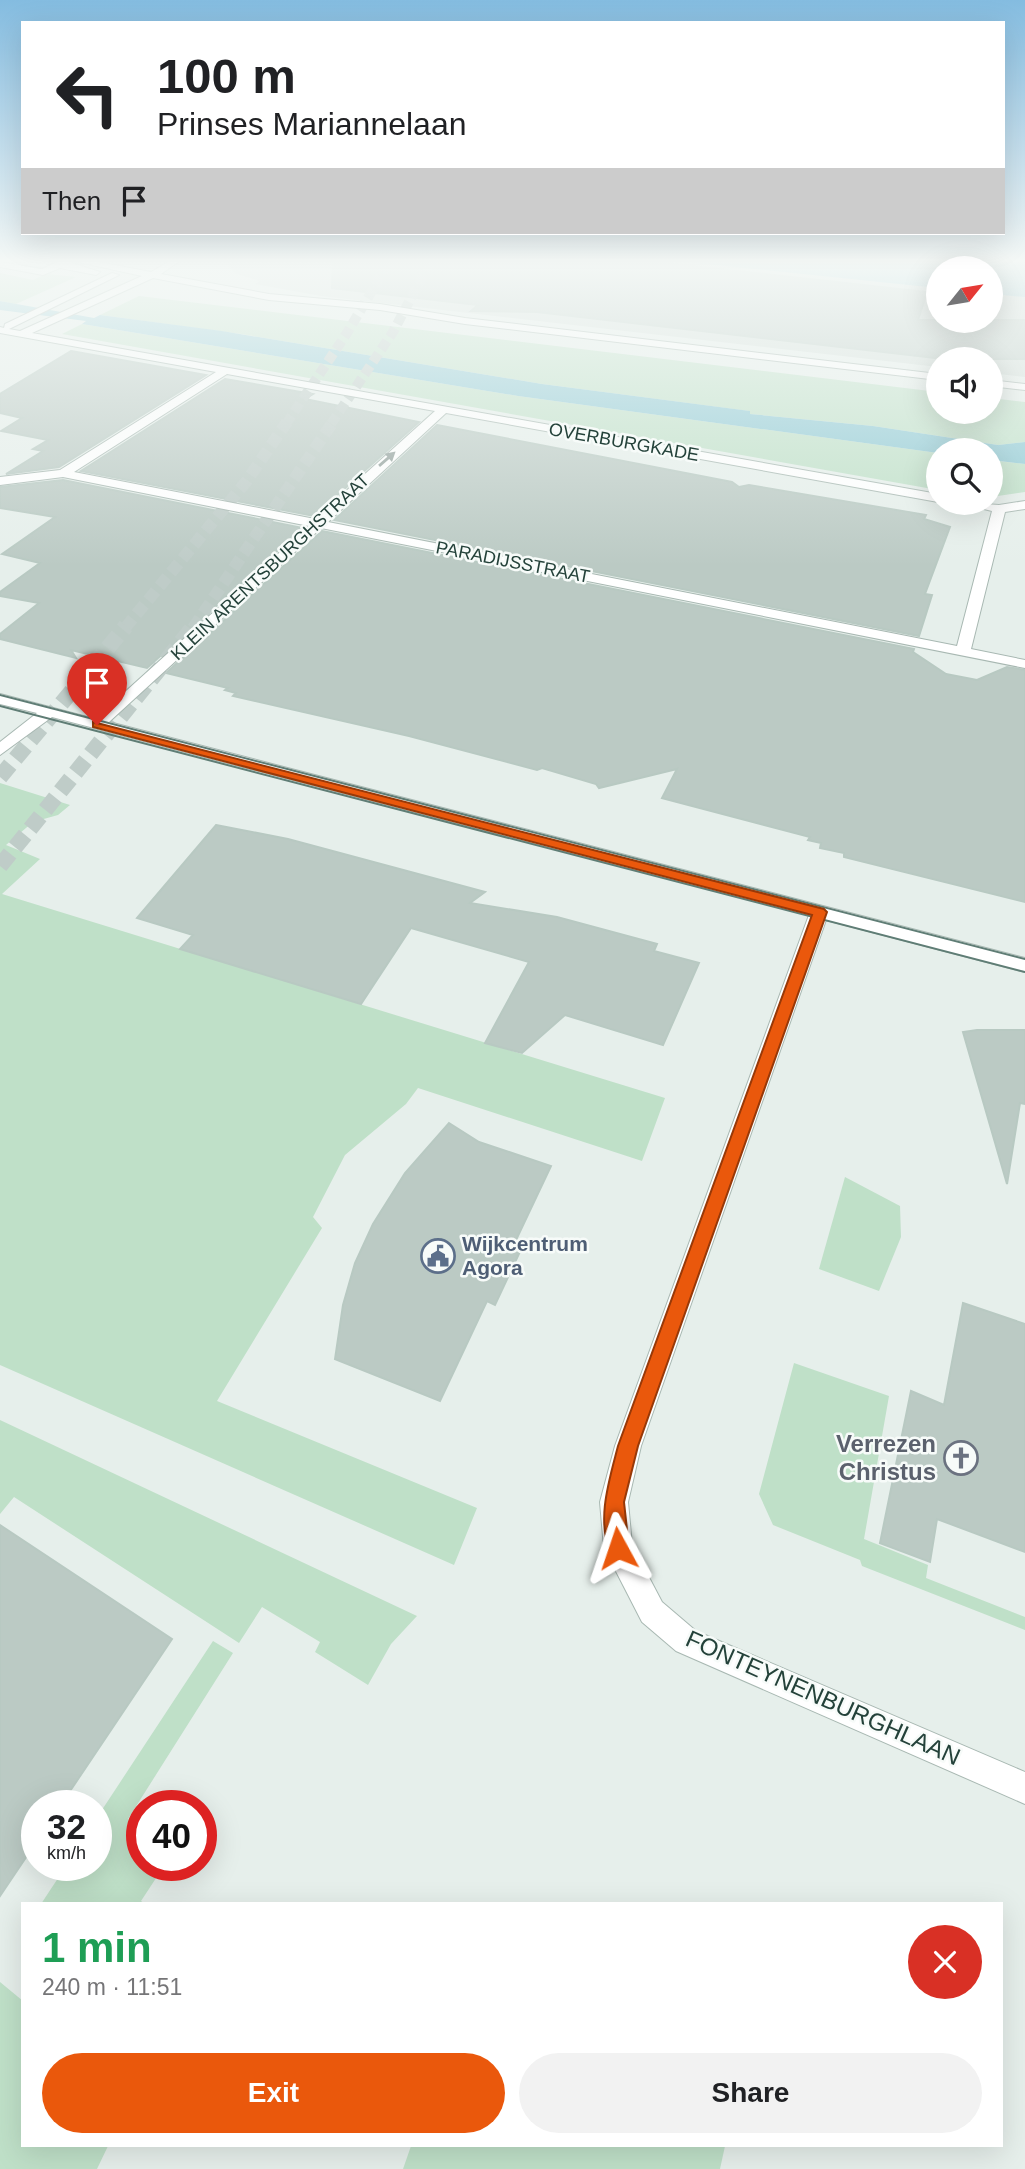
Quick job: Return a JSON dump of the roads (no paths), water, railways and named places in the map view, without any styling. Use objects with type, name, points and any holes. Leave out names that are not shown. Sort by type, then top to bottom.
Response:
[{"type":"street","name":"OVERBURGKADE","points":[[181,363],[926,496]]},
{"type":"street","points":[[822,363],[926,376]]},
{"type":"street","points":[[63,473],[224,371]]},
{"type":"street","points":[[1003,384],[1025,387]]},
{"type":"street","name":"KLEIN ARENTSBURGHSTRAAT","points":[[97,725],[320,523],[356,486],[444,409]]},
{"type":"street","name":"PARADIJSSTRAAT","points":[[0,481],[63,473],[1025,664]]},
{"type":"street","points":[[1003,508],[1025,505]]},
{"type":"street","points":[[963,651],[997,515]]},
{"type":"street","points":[[0,699],[1025,965]]},
{"type":"street","points":[[0,750],[49,712]]},
{"type":"street","name":"FONTEYNENBURGHLAAN","points":[[820,912],[628,1446],[614,1502],[618,1548],[653,1612],[686,1641],[1025,1788]]},
{"type":"water","points":[[319,363],[417,363],[542,384],[750,411],[750,414],[873,426],[952,438],[926,438],[926,451],[518,396]]},
{"type":"water","points":[[1025,442],[1025,464],[1003,461],[1003,444]]},
{"type":"tunnel","points":[[286,424],[327,363]]},
{"type":"tunnel","points":[[331,424],[372,363]]},
{"type":"tunnel","points":[[125,628],[246,482],[287,422]]},
{"type":"tunnel","points":[[193,628],[333,422]]},
{"type":"tunnel","points":[[0,777],[126,626]]},
{"type":"tunnel","points":[[0,866],[194,626]]},
{"type":"tram line","points":[[0,695],[1025,959]]},
{"type":"tram line","points":[[0,706],[1025,972]]},
{"type":"place","name":"Wijkcentrum Agora","points":[[438,1256]]},
{"type":"place","name":"Verrezen Christus","points":[[961,1458]]}]
